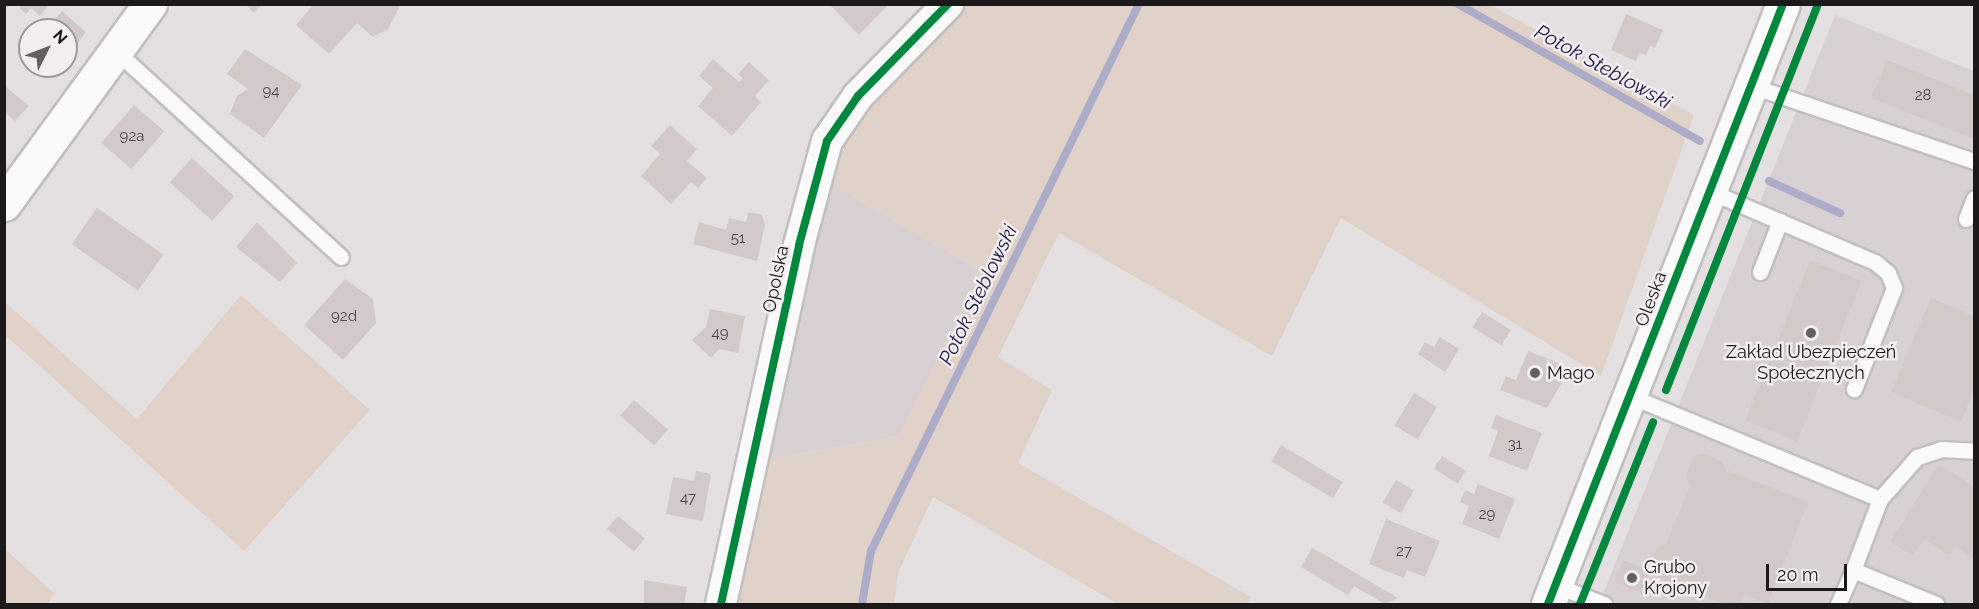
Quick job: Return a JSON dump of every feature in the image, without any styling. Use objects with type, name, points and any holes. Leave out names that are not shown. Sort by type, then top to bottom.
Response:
[{"type":"street","points":[[4,204],[150,4]]},
{"type":"street","name":"Opolska","points":[[721,604],[801,235],[827,141],[858,96],[948,4]]},
{"type":"street","name":"Oleska","points":[[1551,595],[1783,4]]},
{"type":"lane","points":[[116,51],[341,257]]},
{"type":"lane","points":[[1752,86],[1974,161]]},
{"type":"lane","points":[[1709,191],[1875,262],[1888,273],[1894,288],[1854,389]]},
{"type":"lane","points":[[1966,219],[1974,198]]},
{"type":"lane","points":[[1760,272],[1780,221]]},
{"type":"lane","points":[[1629,396],[1880,499]]},
{"type":"lane","points":[[1838,604],[1880,499],[1917,457],[1941,449],[1974,451]]},
{"type":"lane","points":[[1853,570],[1936,604]]},
{"type":"lane","points":[[1551,595],[1604,604]]},
{"type":"shaded area","points":[[960,5],[1490,5],[1694,115],[1601,376],[1341,218],[1272,356],[1059,233],[998,357],[1052,390],[1018,463],[1251,597],[1247,604],[1118,604],[933,497],[898,573],[894,604],[734,604],[766,460],[900,436],[981,271],[830,183],[846,129]]},
{"type":"shaded area","points":[[1835,15],[1974,71],[1974,604],[1599,604]]},
{"type":"shaded area","points":[[830,183],[981,271],[900,436],[766,460]]},
{"type":"shaded area","points":[[241,295],[370,410],[244,551],[4,334],[5,302],[137,419]]},
{"type":"shaded area","points":[[5,549],[55,594],[47,604],[5,604]]},
{"type":"building","points":[[23,4],[50,4],[40,16],[31,8],[26,14],[19,8]]},
{"type":"building","points":[[245,4],[262,4],[254,13]]},
{"type":"building","points":[[314,4],[398,4],[400,6],[388,29],[373,37],[357,23],[329,54],[296,25]]},
{"type":"building","points":[[829,4],[889,4],[859,35]]},
{"type":"building","points":[[62,11],[70,18],[56,18]]},
{"type":"building","points":[[1626,14],[1663,30],[1655,48],[1650,46],[1646,55],[1639,53],[1636,61],[1611,50]]},
{"type":"building","points":[[78,25],[86,32],[78,43]]},
{"type":"building","points":[[245,49],[302,85],[264,138],[230,114],[237,96],[248,89],[227,74]]},
{"type":"building","points":[[713,59],[739,82],[743,78],[738,74],[749,62],[769,80],[755,96],[761,102],[732,136],[698,106],[713,88],[699,76]]},
{"type":"building","points":[[1887,60],[1974,95],[1974,139],[1871,98]]},
{"type":"building","points":[[4,85],[29,106],[15,121],[4,111]]},
{"type":"building","points":[[134,105],[164,131],[131,169],[101,143]]},
{"type":"building","points":[[670,125],[697,149],[687,161],[707,178],[698,188],[691,182],[671,204],[641,176],[660,154],[651,146]]},
{"type":"building","points":[[192,158],[234,196],[212,221],[170,183]]},
{"type":"building","points":[[97,208],[163,254],[138,291],[72,244]]},
{"type":"building","points":[[748,212],[762,215],[765,225],[757,261],[693,244],[699,222],[726,230],[729,218],[746,222]]},
{"type":"building","points":[[257,222],[297,263],[280,282],[236,247]]},
{"type":"building","name":"Zakład Ubezpieczeń Społecznych","points":[[1810,260],[1862,281],[1797,441],[1745,420]]},
{"type":"building","points":[[345,279],[373,299],[376,323],[343,360],[304,325]]},
{"type":"building","points":[[1931,298],[1974,316],[1974,390],[1961,422],[1891,392]]},
{"type":"building","points":[[710,309],[745,316],[738,353],[719,349],[711,358],[692,340],[706,327]]},
{"type":"building","points":[[1482,312],[1511,330],[1501,345],[1472,327]]},
{"type":"building","points":[[1440,337],[1459,349],[1445,372],[1418,354],[1425,342],[1434,347]]},
{"type":"building","points":[[1528,351],[1564,365],[1558,379],[1563,381],[1547,408],[1500,390],[1506,376],[1516,380]]},
{"type":"building","points":[[1414,393],[1437,407],[1418,439],[1394,426]]},
{"type":"building","points":[[634,400],[668,430],[654,445],[620,416]]},
{"type":"building","points":[[1496,415],[1542,433],[1527,471],[1489,456],[1498,431],[1491,428]]},
{"type":"building","points":[[1281,445],[1343,482],[1333,498],[1271,461]]},
{"type":"building","points":[[1702,453],[1721,461],[1726,470],[1808,502],[1768,604],[1744,594],[1740,604],[1724,604],[1654,576],[1650,567],[1657,548],[1666,544],[1690,486],[1686,477],[1693,457]]},
{"type":"building","points":[[1442,456],[1466,471],[1458,484],[1434,469]]},
{"type":"building","points":[[1939,464],[1974,487],[1974,560],[1955,546],[1949,555],[1924,539],[1913,556],[1890,542]]},
{"type":"building","points":[[696,471],[711,474],[703,521],[666,514],[673,477],[694,481]]},
{"type":"building","points":[[1396,480],[1414,491],[1401,513],[1383,502]]},
{"type":"building","points":[[1478,484],[1515,499],[1499,539],[1462,524],[1469,506],[1460,502],[1465,490],[1474,494]]},
{"type":"building","points":[[618,516],[645,538],[634,552],[607,529]]},
{"type":"building","points":[[1386,519],[1440,541],[1425,577],[1407,570],[1404,578],[1369,564]]},
{"type":"building","points":[[1312,548],[1398,598],[1385,604],[1354,586],[1348,595],[1301,567]]},
{"type":"building","points":[[1623,560],[1650,571],[1641,593],[1614,582]]},
{"type":"building","points":[[644,580],[687,587],[684,604],[644,604]]},
{"type":"waterway","name":"Potok Steblowski","points":[[862,604],[871,551],[1139,4]]},
{"type":"waterway","name":"Potok Steblowski","points":[[1458,4],[1700,141]]},
{"type":"waterway","name":"Potok Steblowski","points":[[1769,181],[1840,213]]},
{"type":"cycle path","points":[[721,604],[799,245],[827,141],[858,96],[948,4]]},
{"type":"cycle path","points":[[1548,604],[1783,4]]},
{"type":"cycle path","points":[[1666,390],[1818,4]]},
{"type":"cycle path","points":[[1580,604],[1653,422]]},
{"type":"place","name":"Zakład Ubezpieczeń Społecznych","points":[[1811,333]]},
{"type":"place","name":"Mago","points":[[1535,373]]},
{"type":"place","name":"Grubo Krojony","points":[[1632,578]]}]
